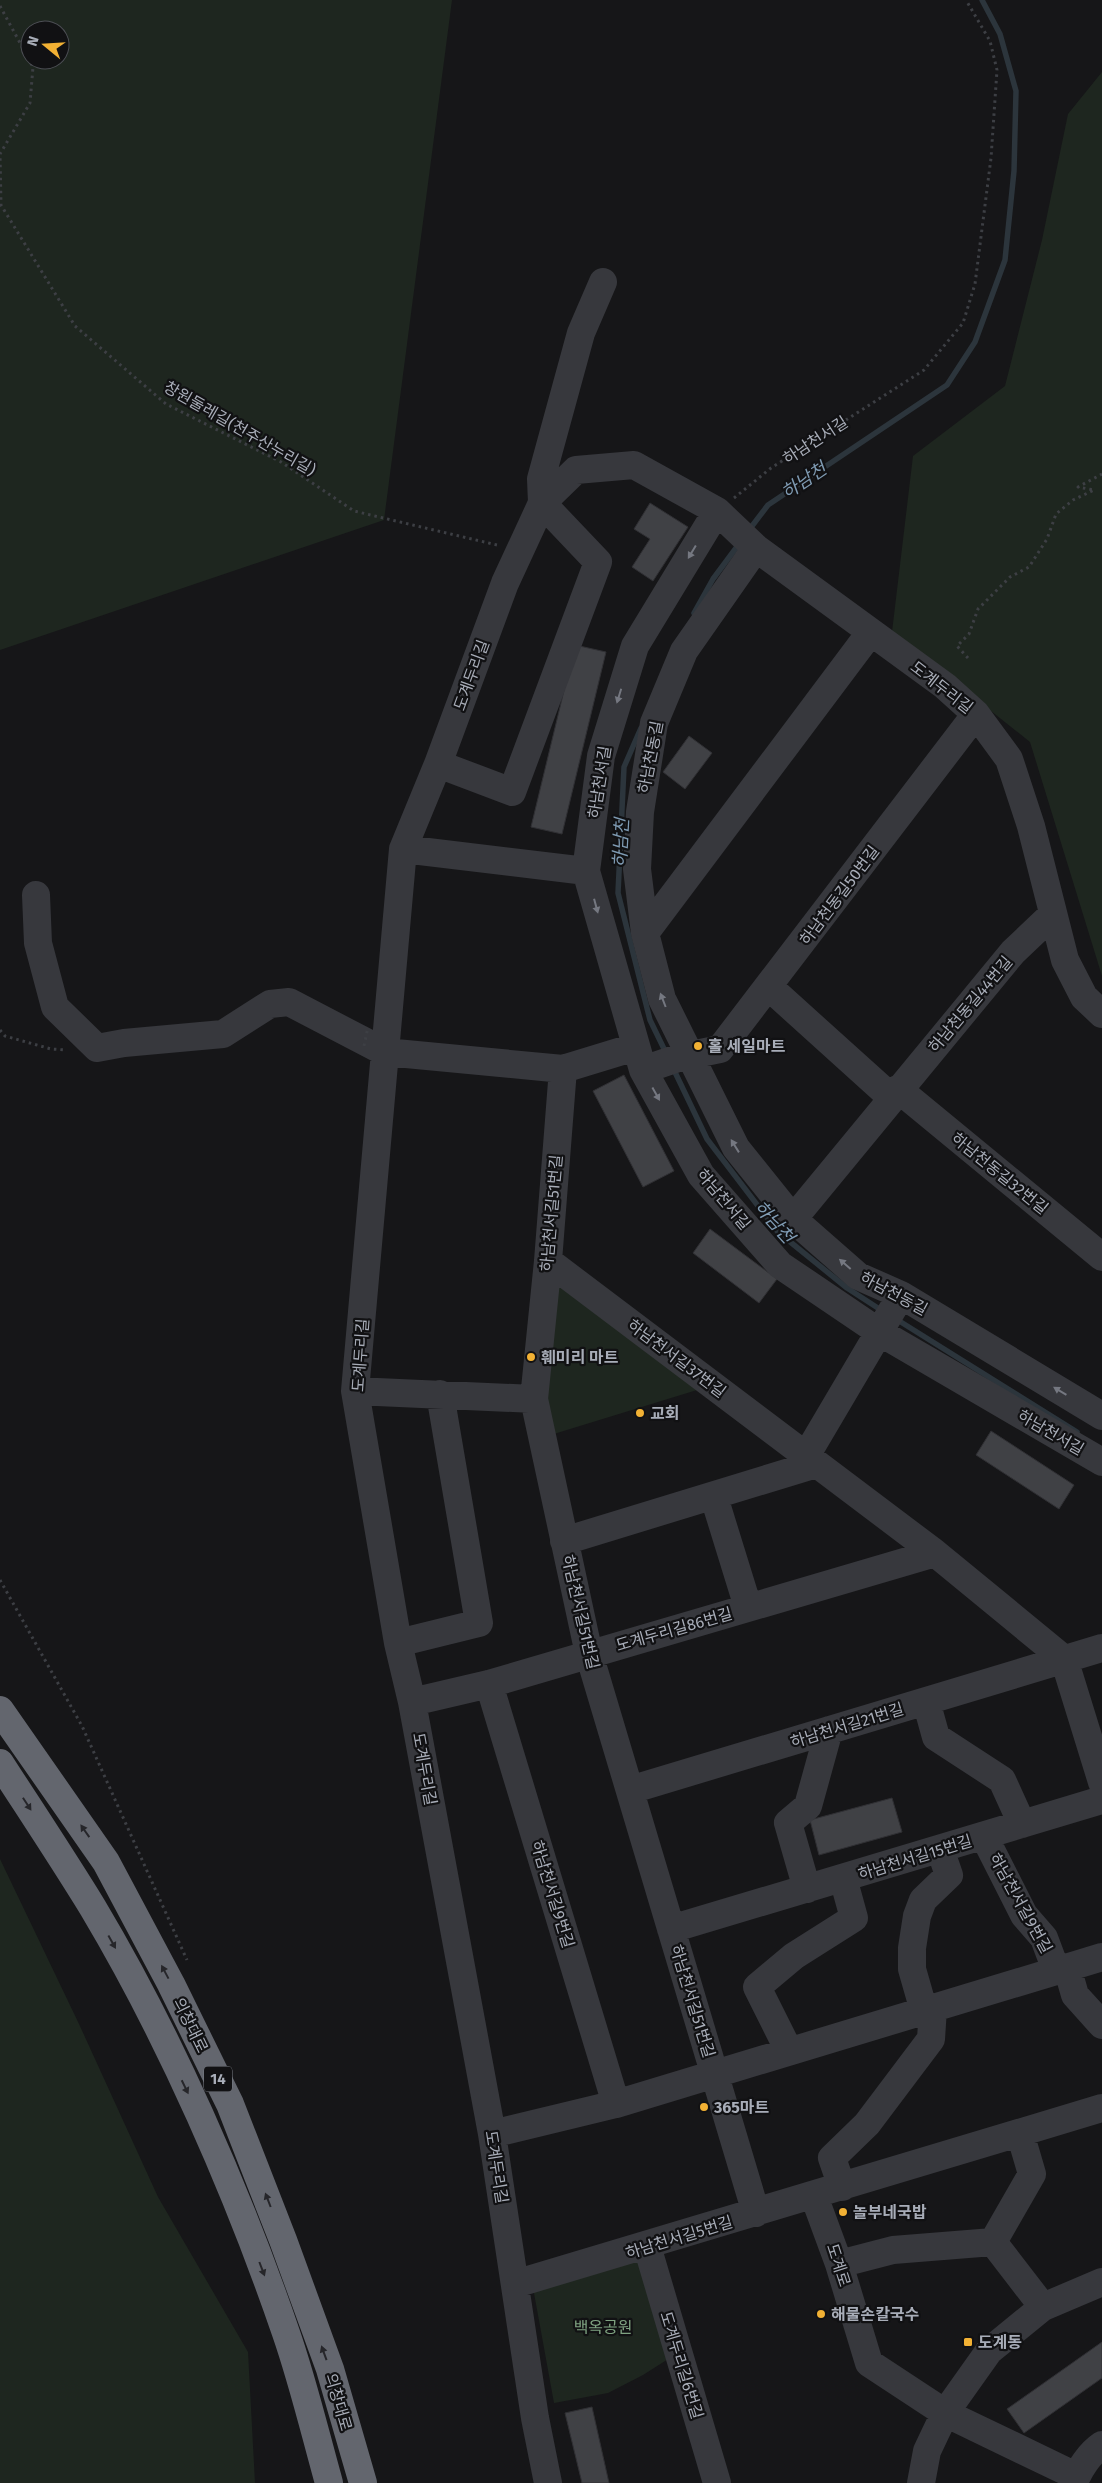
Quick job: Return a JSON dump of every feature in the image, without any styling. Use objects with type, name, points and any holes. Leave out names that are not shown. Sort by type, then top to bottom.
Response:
[{"type":"highway","name":"의창대로","points":[[0,1710],[106,1862],[171,1984],[230,2104],[283,2240],[330,2369],[363,2483]]},
{"type":"highway","name":"의창대로","points":[[0,1763],[93,1909],[140,1993],[193,2103],[242,2215],[287,2334],[329,2483]]},
{"type":"street","name":"도계두리길","points":[[542,503],[541,479],[543,470],[581,333],[603,282]]},
{"type":"street","name":"도계두리길","points":[[548,2483],[492,2134],[412,1702],[398,1642],[355,1391],[374,1049],[403,849],[438,764],[505,583],[542,503],[576,470],[634,465],[724,517],[754,546],[870,633],[945,686],[976,714],[1009,759],[1031,826],[1065,960],[1084,997],[1102,1014]]},
{"type":"street","points":[[438,764],[512,792],[598,562],[542,503]]},
{"type":"street","name":"하남천서길","points":[[724,517],[635,646],[601,756],[586,871],[661,1059],[701,1175],[780,1265],[890,1314],[1102,1462]]},
{"type":"street","name":"하남천동길","points":[[754,546],[684,651],[654,723],[640,812],[637,869],[645,933],[662,999],[661,1059],[793,1219],[858,1276],[890,1314],[1102,1416]]},
{"type":"street","points":[[645,933],[870,633]]},
{"type":"street","name":"하남천동길50번길","points":[[661,1059],[720,1049],[770,987],[976,714]]},
{"type":"street","points":[[403,849],[586,871]]},
{"type":"street","points":[[36,895],[38,943],[55,1007],[97,1048],[124,1043],[223,1034],[270,1004],[289,1002],[374,1049],[562,1069],[661,1059]]},
{"type":"street","name":"하남천동길44번길","points":[[793,1219],[1013,952],[1053,914]]},
{"type":"street","points":[[770,987],[895,1094]]},
{"type":"street","name":"하남천서길51번길","points":[[562,1069],[548,1261],[534,1399],[589,1654],[756,2213]]},
{"type":"street","name":"하남천동길32번길","points":[[895,1094],[1102,1257]]},
{"type":"street","name":"하남천서길37번길","points":[[548,1261],[811,1460]]},
{"type":"street","points":[[564,1541],[714,1497],[811,1460],[890,1314]]},
{"type":"street","points":[[355,1391],[534,1399]]},
{"type":"street","points":[[398,1642],[478,1623],[440,1394]]},
{"type":"street","points":[[811,1460],[935,1553],[1064,1659],[1102,1782]]},
{"type":"street","points":[[714,1497],[748,1607]]},
{"type":"street","name":"도계두리길86번길","points":[[412,1702],[489,1684],[935,1553]]},
{"type":"street","name":"하남천서길21번길","points":[[630,1790],[1102,1648]]},
{"type":"street","name":"하남천서길9번길","points":[[489,1684],[616,2104]]},
{"type":"street","points":[[926,1701],[936,1737],[1002,1780],[1022,1824]]},
{"type":"street","points":[[807,1889],[788,1823],[808,1806],[829,1730]]},
{"type":"street","name":"하남천서길15번길","points":[[672,1929],[1102,1800]]},
{"type":"street","name":"하남천서길9번길","points":[[984,1836],[1024,1915],[1044,1938],[1061,1969]]},
{"type":"street","points":[[842,2188],[832,2158],[867,2124],[931,2039],[928,2009],[912,1969],[912,1948],[917,1916],[923,1900],[949,1875],[940,1849]]},
{"type":"street","points":[[789,2051],[757,1987],[794,1956],[854,1918],[843,1878]]},
{"type":"street","name":"하남천서길9번길","points":[[492,2134],[616,2104],[1102,1957]]},
{"type":"street","points":[[1061,1969],[1075,1995],[1102,2025]]},
{"type":"street","name":"하남천서길5번길","points":[[515,2284],[842,2188],[1102,2108]]},
{"type":"street","points":[[993,2242],[1032,2174],[1020,2133]]},
{"type":"street","name":"도계로","points":[[814,2196],[839,2264],[869,2363],[945,2413],[1076,2480]]},
{"type":"street","points":[[839,2264],[893,2250],[993,2242]]},
{"type":"street","points":[[993,2242],[1043,2307]]},
{"type":"street","name":"도계두리길6번길","points":[[648,2246],[717,2483]]},
{"type":"street","points":[[921,2483],[927,2451],[945,2413],[989,2351],[1043,2307],[1102,2282]]},
{"type":"street","points":[[1076,2480],[1094,2450],[1102,2445]]},
{"type":"path","name":"하남천서길","points":[[724,517],[771,468],[924,370],[963,324],[975,284],[991,158],[997,70],[990,41],[966,0]]},
{"type":"path","name":"창원둘레길(천주산누리길)","points":[[0,6],[33,67],[30,103],[0,154],[1,205],[75,326],[166,404],[281,462],[354,511],[498,545]]},
{"type":"path","points":[[968,658],[956,646],[970,634],[978,609],[1010,577],[1029,567],[1047,539],[1056,514],[1073,500],[1094,490],[1078,487],[1102,474]]},
{"type":"path","points":[[368,1027],[374,1049]]},
{"type":"path","points":[[0,1030],[5,1036],[51,1049],[97,1048]]},
{"type":"green space","points":[[0,0],[452,0],[384,520],[0,650]]},
{"type":"green space","points":[[1102,72],[1102,976],[1030,742],[892,632],[913,456],[1005,386],[1042,240],[1068,114]]},
{"type":"green space","points":[[549,1265],[710,1386],[544,1437]]},
{"type":"green space","points":[[0,1859],[79,2024],[158,2197],[248,2352],[255,2483],[0,2483]]},
{"type":"green space","name":"백옥공원","points":[[645,2254],[676,2354],[643,2375],[608,2393],[554,2403],[532,2282]]},
{"type":"building","points":[[650,503],[688,527],[653,581],[632,567],[650,539],[634,529]]},
{"type":"building","points":[[575,645],[606,652],[562,834],[531,827]]},
{"type":"building","points":[[689,736],[712,753],[685,789],[663,772]]},
{"type":"building","points":[[624,1075],[674,1171],[643,1187],[593,1091]]},
{"type":"building","points":[[710,1229],[777,1279],[759,1303],[693,1253]]},
{"type":"building","points":[[991,1431],[1074,1485],[1059,1509],[976,1455]]},
{"type":"building","points":[[892,1798],[902,1832],[819,1855],[810,1820]]},
{"type":"building","points":[[1102,2342],[1102,2378],[1024,2433],[1007,2409]]},
{"type":"building","points":[[592,2407],[609,2483],[582,2483],[565,2413]]},
{"type":"waterway","name":"하남천","points":[[749,530],[768,505],[947,385],[975,342],[1005,260],[1014,171],[1016,91],[1000,34],[982,0]]},
{"type":"waterway","name":"하남천","points":[[694,613],[713,579],[739,544]]},
{"type":"waterway","name":"하남천","points":[[641,728],[624,767],[618,893],[650,1020],[667,1055]]},
{"type":"waterway","name":"하남천","points":[[673,1068],[707,1139],[778,1232],[847,1288],[884,1312]]},
{"type":"waterway","name":"하남천","points":[[896,1319],[1077,1432]]},
{"type":"place","name":"홀 세일마트","points":[[698,1046]]},
{"type":"place","name":"훼미리 마트","points":[[531,1357]]},
{"type":"place","name":"교회","points":[[640,1413]]},
{"type":"place","name":"365마트","points":[[704,2107]]},
{"type":"place","name":"놀부네국밥","points":[[843,2212]]},
{"type":"place","name":"해물손칼국수","points":[[821,2314]]},
{"type":"place","name":"도계동","points":[[968,2342]]}]
